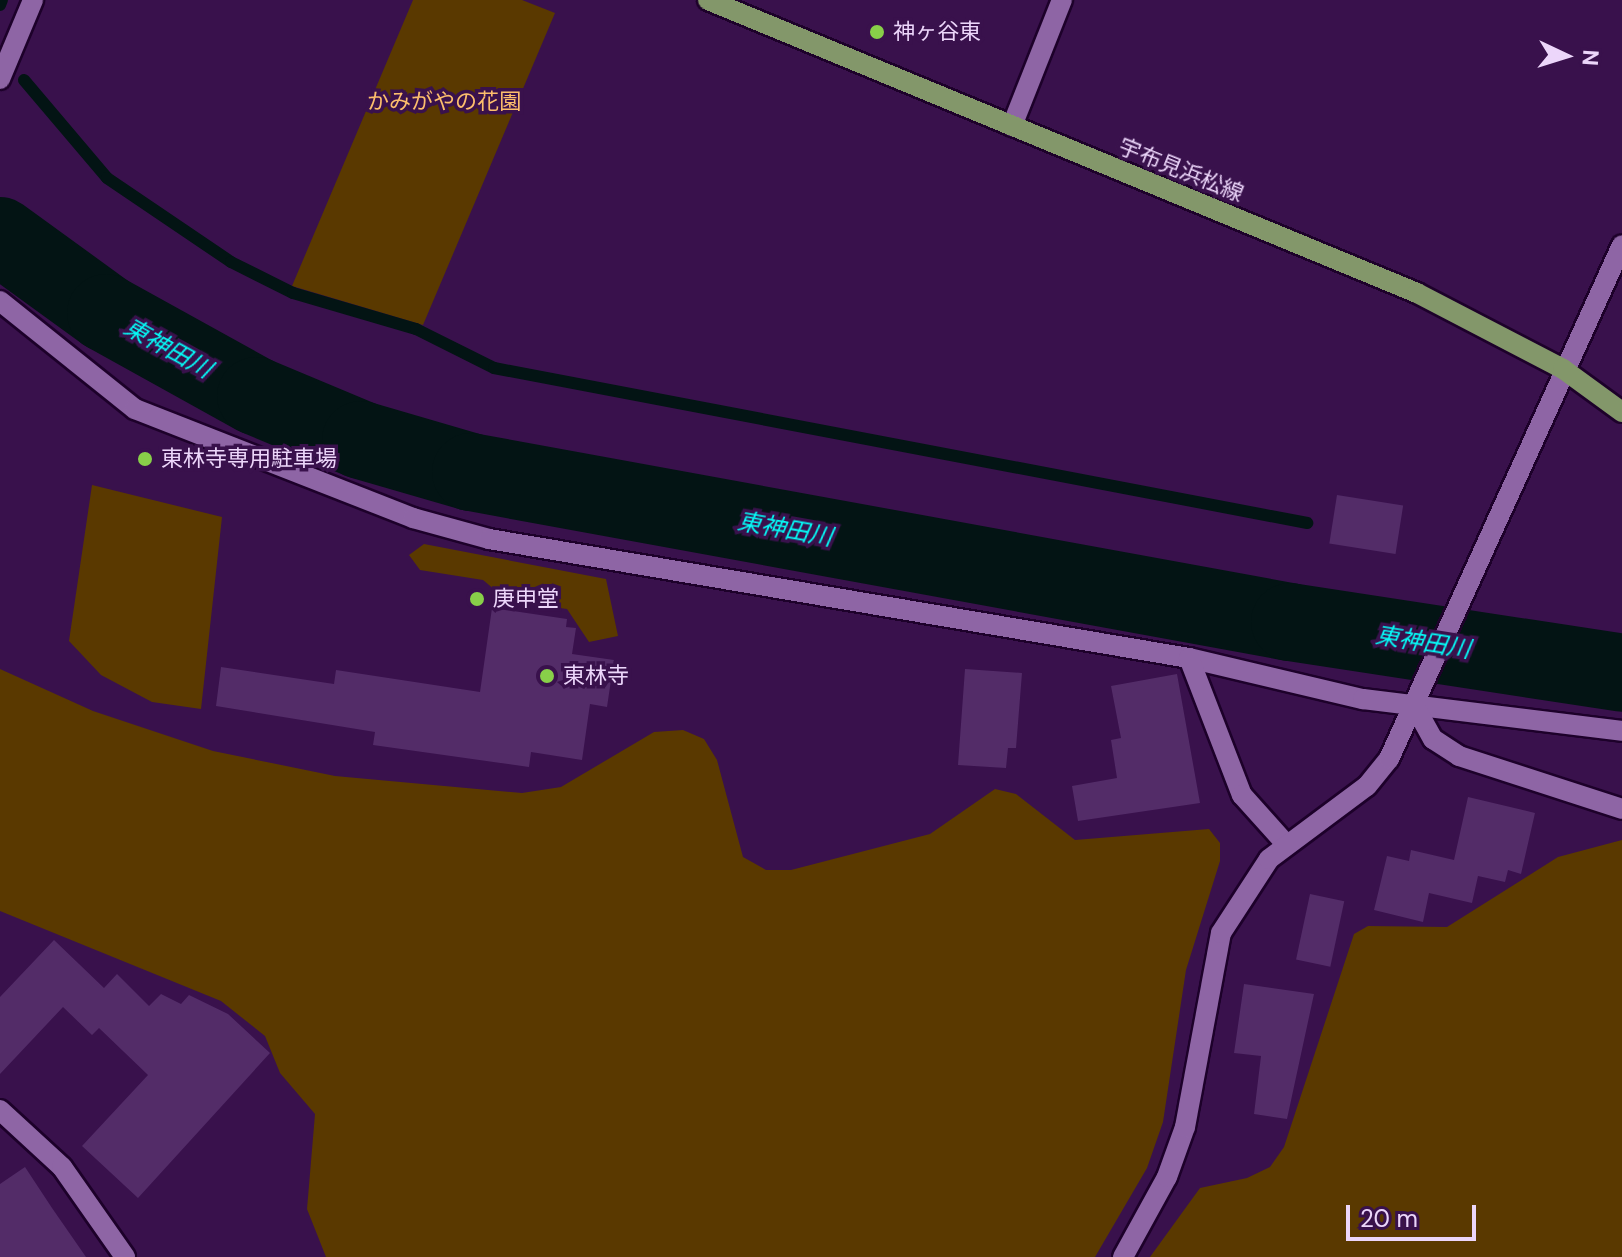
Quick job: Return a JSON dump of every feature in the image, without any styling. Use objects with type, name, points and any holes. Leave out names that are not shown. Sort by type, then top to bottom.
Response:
[{"type":"main road","name":"宇布見浜松線","points":[[708,0],[1417,293],[1563,369],[1622,412]]},
{"type":"street","points":[[0,79],[33,0]]},
{"type":"street","points":[[1012,126],[1062,0]]},
{"type":"street","points":[[1123,1257],[1167,1177],[1185,1127],[1221,933],[1241,894],[1286,844],[1367,786],[1417,699],[1459,593],[1622,245]]},
{"type":"street","points":[[0,301],[135,409],[413,518],[568,554],[1622,731]]},
{"type":"street","points":[[1189,658],[1242,795],[1286,844]]},
{"type":"street","points":[[1417,699],[1433,739],[1459,756],[1622,809]]},
{"type":"street","points":[[0,1110],[69,1175],[125,1257]]},
{"type":"green space","name":"かみがやの花園","points":[[413,0],[522,0],[555,13],[423,325],[292,286]]},
{"type":"green space","points":[[92,485],[222,517],[201,709],[152,702],[101,675],[69,641]]},
{"type":"green space","points":[[424,544],[606,579],[618,636],[589,642],[567,609],[507,600],[483,580],[420,570],[409,555]]},
{"type":"green space","points":[[0,669],[93,711],[213,751],[335,776],[522,793],[561,787],[654,732],[683,730],[704,739],[717,760],[743,857],[766,870],[791,870],[930,834],[995,789],[1016,794],[1075,840],[1209,829],[1220,843],[1220,861],[1186,970],[1163,1122],[1147,1168],[1095,1257],[326,1257],[307,1209],[315,1114],[280,1073],[265,1036],[221,1001],[0,911]]},
{"type":"green space","points":[[1622,840],[1622,1257],[1150,1257],[1200,1188],[1247,1178],[1270,1167],[1284,1147],[1354,934],[1368,926],[1447,927],[1558,857]]},
{"type":"building","points":[[1337,495],[1403,505],[1396,554],[1329,543]]},
{"type":"building","points":[[492,608],[567,619],[566,627],[576,628],[572,654],[614,660],[607,707],[590,704],[582,760],[531,752],[529,767],[373,745],[375,732],[216,706],[221,667],[334,684],[336,670],[480,692]]},
{"type":"building","points":[[965,669],[1022,673],[1016,748],[1008,748],[1006,768],[958,765]]},
{"type":"building","points":[[1177,674],[1200,803],[1078,821],[1072,786],[1117,778],[1111,740],[1121,738],[1111,686]]},
{"type":"building","points":[[1468,797],[1535,813],[1521,874],[1508,870],[1505,882],[1478,876],[1472,903],[1429,893],[1423,922],[1374,910],[1387,856],[1409,861],[1411,850],[1454,860]]},
{"type":"building","points":[[1310,894],[1344,901],[1330,967],[1296,960]]},
{"type":"building","points":[[54,940],[104,988],[117,974],[149,1006],[161,994],[181,1004],[189,995],[228,1014],[270,1053],[138,1198],[82,1146],[148,1075],[99,1028],[92,1035],[63,1007],[0,1074],[0,997]]},
{"type":"building","points":[[1244,984],[1314,994],[1287,1119],[1254,1114],[1261,1056],[1234,1053]]},
{"type":"building","points":[[25,1167],[86,1257],[0,1257],[0,1184]]},
{"type":"waterway","points":[[0,5],[2,0]]},
{"type":"waterway","points":[[24,80],[107,178],[231,262],[293,293],[416,329],[494,368],[1307,523]]},
{"type":"waterway","name":"東神田川","points":[[0,236],[106,313],[256,396],[361,440],[471,472],[1290,622],[1622,673]]},
{"type":"place","name":"神ヶ谷東","points":[[877,32]]},
{"type":"place","name":"東林寺専用駐車場","points":[[145,459]]},
{"type":"place","name":"庚申堂","points":[[477,599]]},
{"type":"place","name":"東林寺","points":[[547,676]]}]
